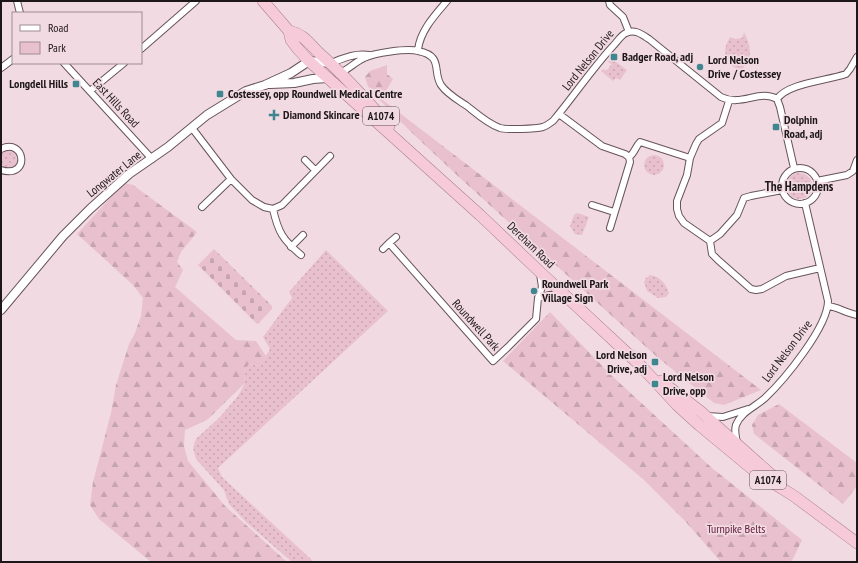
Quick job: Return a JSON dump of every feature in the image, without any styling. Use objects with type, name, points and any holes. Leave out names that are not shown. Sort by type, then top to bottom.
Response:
[{"type":"highway","name":"Dereham Road","points":[[263,1],[289,31],[291,40],[309,61],[480,215],[641,366],[677,405],[758,473],[794,496],[857,543]]},
{"type":"highway","name":"Dereham Road","points":[[289,31],[299,33],[356,87],[419,161]]},
{"type":"highway","points":[[327,78],[331,63]]},
{"type":"highway","name":"Dereham Road","points":[[641,366],[681,395],[794,496]]},
{"type":"street","points":[[17,1],[20,12]]},
{"type":"street","points":[[142,48],[196,1]]},
{"type":"street","points":[[309,61],[331,63],[359,54],[370,55],[404,50],[418,50],[423,33],[447,1]]},
{"type":"street","points":[[609,1],[610,5],[623,18],[629,32]]},
{"type":"street","name":"Lord Nelson Drive","points":[[418,50],[434,58],[438,78],[441,85],[448,93],[492,124],[501,128],[543,127],[553,121],[601,60],[624,34],[635,31],[644,36],[721,97],[729,100]]},
{"type":"street","points":[[327,78],[341,73],[370,55]]},
{"type":"street","points":[[777,99],[791,88],[846,74],[857,56]]},
{"type":"street","points":[[1,68],[12,60]]},
{"type":"street","name":"Longwater Lane","points":[[1,310],[72,227],[129,174],[152,159],[222,105],[246,91],[296,71],[309,61]]},
{"type":"street","name":"East Hills Road","points":[[65,64],[152,159]]},
{"type":"street","points":[[90,91],[123,64]]},
{"type":"street","points":[[850,69],[857,72]]},
{"type":"street","name":"Longwater Lane","points":[[265,84],[294,83],[327,78]]},
{"type":"street","points":[[777,99],[765,95],[737,101],[729,100],[722,123],[699,139],[690,158],[687,175],[677,201],[677,209],[679,216],[684,223],[710,241],[712,254],[751,289],[762,289],[786,276],[820,268]]},
{"type":"street","points":[[777,99],[794,168]]},
{"type":"street","points":[[559,114],[602,146],[625,154],[629,157],[630,162],[610,228]]},
{"type":"street","points":[[192,128],[231,179],[252,200],[264,207],[273,209],[282,205],[330,156]]},
{"type":"street","points":[[629,157],[635,152],[637,144],[640,142],[690,158]]},
{"type":"street","points":[[1,148],[8,146],[14,148],[19,152],[22,159],[16,171],[9,173],[1,170]]},
{"type":"street","points":[[305,160],[315,170]]},
{"type":"street","points":[[817,181],[847,175],[851,172],[857,160]]},
{"type":"street","points":[[794,168],[804,168],[812,173],[817,181],[817,190],[813,198],[805,203],[795,203],[791,201],[782,190],[782,181],[786,173],[794,168]]},
{"type":"street","points":[[202,207],[231,179]]},
{"type":"street","points":[[710,241],[720,234],[737,215],[744,198],[782,190]]},
{"type":"street","points":[[805,203],[828,306],[837,307],[845,312],[857,315]]},
{"type":"street","points":[[592,205],[614,212]]},
{"type":"street","points":[[273,209],[279,233],[291,247],[301,255]]},
{"type":"street","points":[[291,247],[303,235]]},
{"type":"street","points":[[383,248],[396,237]]},
{"type":"street","name":"Roundwell Park","points":[[389,243],[492,361],[536,319],[538,298],[542,287],[540,272]]},
{"type":"street","points":[[538,298],[549,295],[565,295]]},
{"type":"street","name":"Lord Nelson Drive","points":[[737,444],[735,431],[740,418],[768,394],[781,380],[819,328],[828,306]]},
{"type":"street","name":"Lord Nelson Drive","points":[[705,416],[723,417],[750,409]]},
{"type":"green space","points":[[744,32],[749,45],[750,53],[748,61],[744,67],[739,69],[729,63],[725,56],[725,48],[730,37],[735,39],[742,38]]},
{"type":"green space","points":[[611,58],[627,70],[620,80],[616,78],[613,81],[601,71],[603,69],[606,71],[612,64],[608,62]]},
{"type":"green space","points":[[387,65],[387,74],[393,79],[386,91],[378,91],[368,87],[365,77],[370,71]]},
{"type":"green space","points":[[371,91],[761,390],[724,405],[714,403],[656,356],[460,178],[410,131]]},
{"type":"green space","points":[[5,149],[13,151],[17,159],[15,166],[10,169],[1,167],[1,151]]},
{"type":"green space","points":[[654,155],[661,158],[664,165],[661,172],[654,175],[647,172],[644,165],[647,158]]},
{"type":"green space","points":[[799,173],[808,177],[812,186],[808,195],[799,199],[790,195],[786,186],[790,177]]},
{"type":"green space","points":[[124,183],[133,185],[197,232],[181,252],[177,262],[183,270],[175,287],[236,340],[256,341],[266,356],[260,366],[249,364],[244,371],[245,383],[207,420],[185,430],[184,446],[188,461],[225,506],[287,562],[151,562],[99,519],[90,505],[93,482],[111,413],[116,385],[129,344],[141,316],[143,298],[133,285],[77,234]]},
{"type":"green space","points":[[577,213],[589,217],[582,235],[575,234],[570,226],[574,215]]},
{"type":"green space","points":[[214,249],[272,306],[272,309],[259,323],[257,324],[198,265]]},
{"type":"green space","points":[[326,250],[388,311],[218,468],[222,477],[314,562],[292,562],[246,522],[229,504],[224,490],[196,459],[193,448],[196,439],[219,418],[238,396],[245,383],[244,371],[249,364],[260,366],[270,349],[263,337],[292,298],[289,292]]},
{"type":"green space","points":[[650,275],[657,277],[664,284],[669,293],[666,297],[658,298],[647,291],[644,282]]},
{"type":"green space","name":"Turnpike Belts","points":[[550,312],[612,376],[712,468],[802,540],[790,562],[721,562],[685,521],[644,480],[503,361]]},
{"type":"green space","points":[[779,404],[857,463],[857,486],[843,504],[754,434],[752,425],[758,415]]},
{"type":"place","name":"Badger Road, adj","points":[[614,57]]},
{"type":"place","name":"Lord Nelson Drive / Costessey","points":[[700,67]]},
{"type":"place","name":"Longdell Hills","points":[[76,84]]},
{"type":"place","name":"Costessey, opp Roundwell Medical Centre","points":[[220,94]]},
{"type":"place","name":"Diamond Skincare","points":[[274,115]]},
{"type":"place","name":"Dolphin Road, adj","points":[[776,127]]},
{"type":"place","name":"Roundwell Park Village Sign","points":[[534,291]]},
{"type":"place","name":"Lord Nelson Drive, adj","points":[[655,362]]},
{"type":"place","name":"Lord Nelson Drive, opp","points":[[655,384]]},
{"type":"district","name":"The Hampdens","points":[[799,186]]}]
